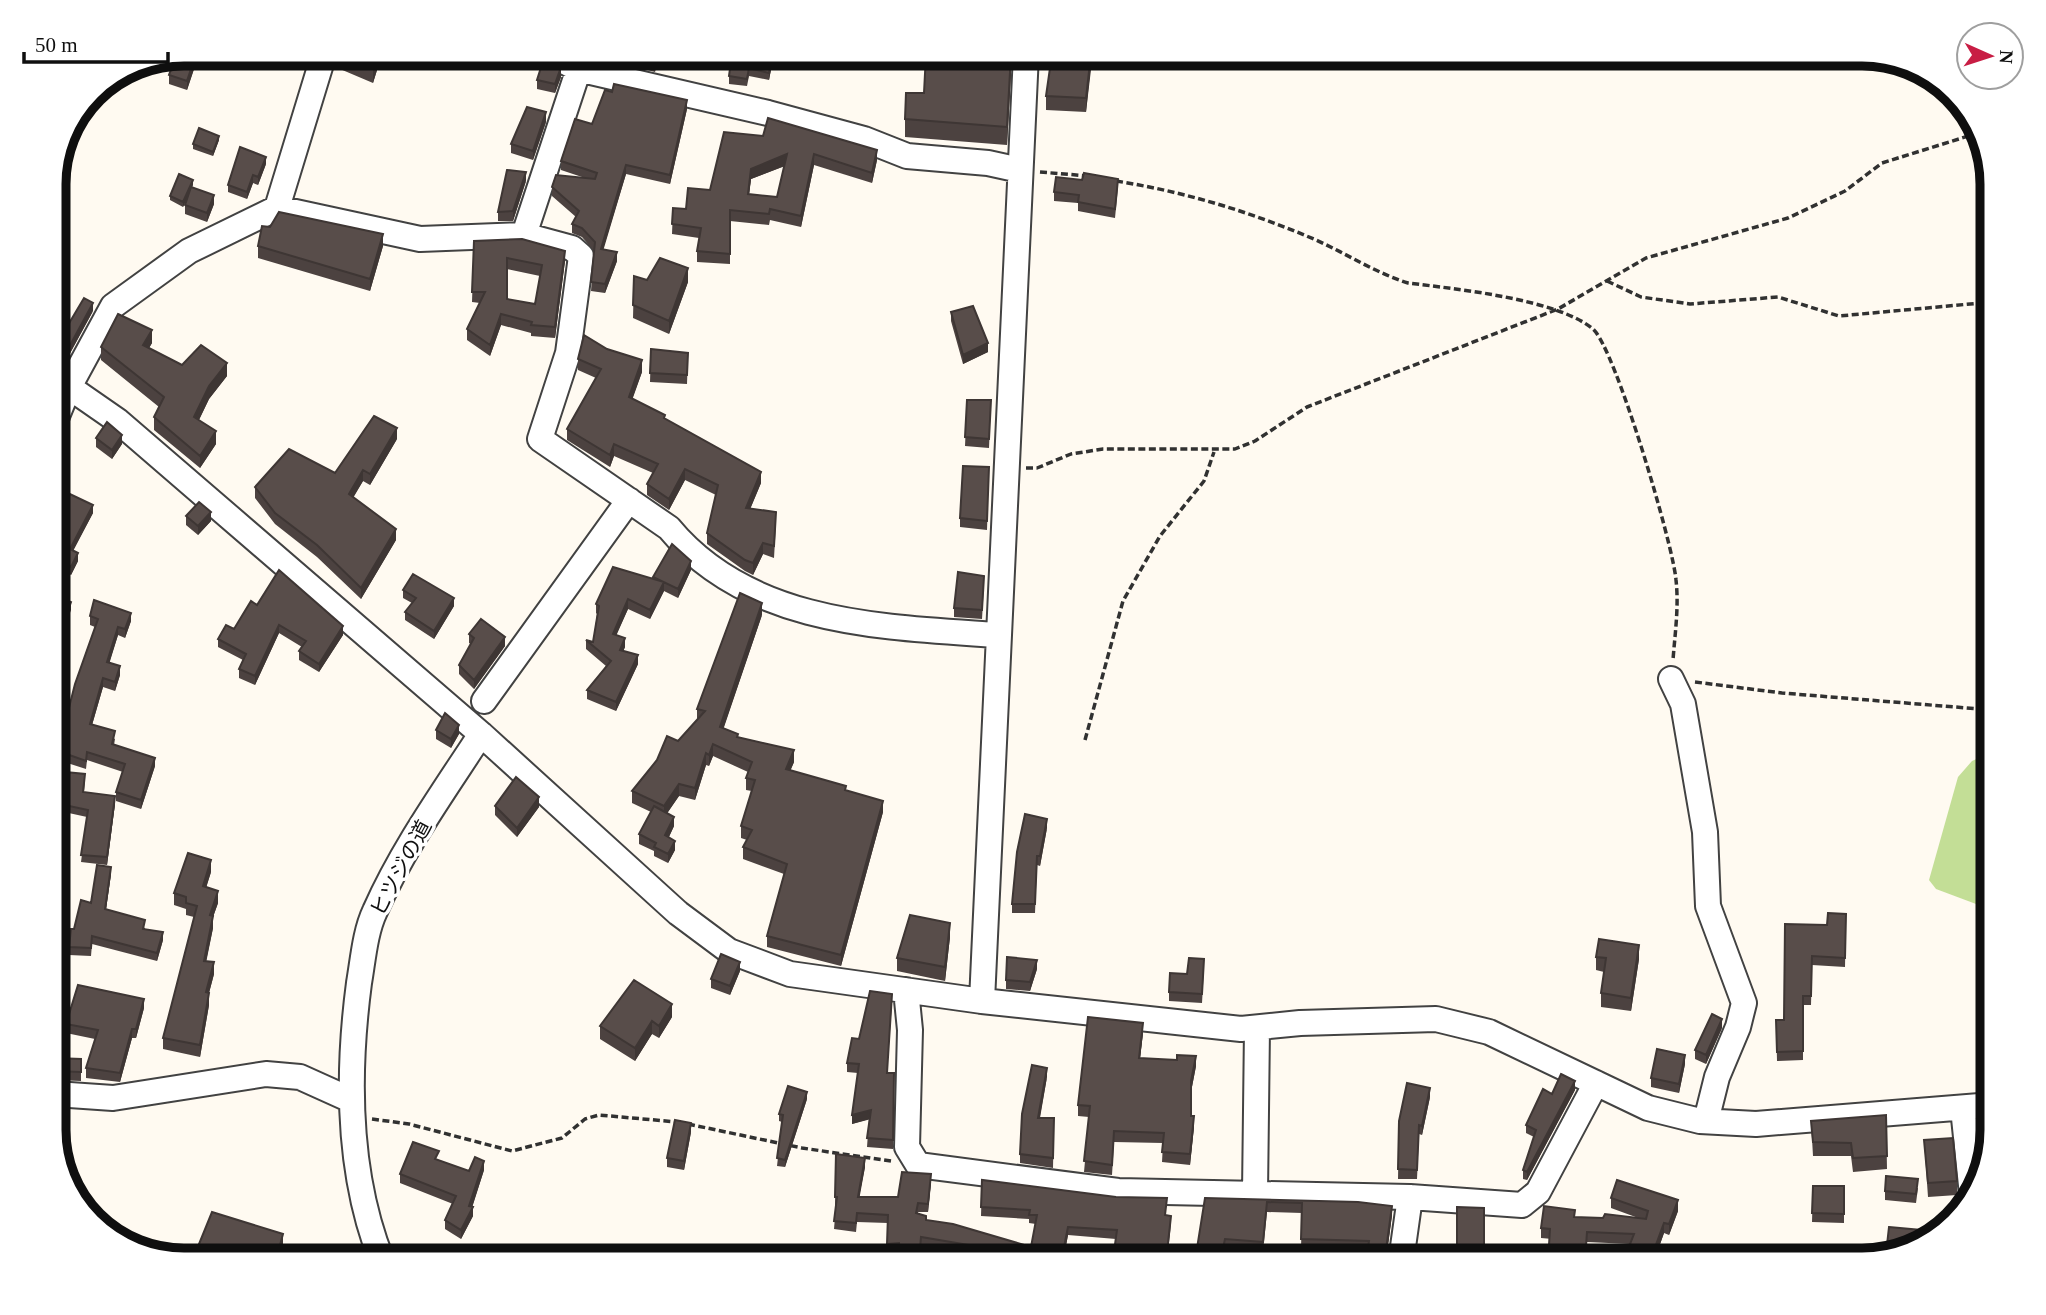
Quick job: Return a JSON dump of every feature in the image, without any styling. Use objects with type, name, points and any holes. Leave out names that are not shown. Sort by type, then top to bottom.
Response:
[{"type":"street","points":[[277,208],[320,66]]},
{"type":"street","points":[[524,235],[580,66]]},
{"type":"street","points":[[596,66],[864,139],[906,156],[988,163],[1020,170]]},
{"type":"street","points":[[982,1001],[1025,66]]},
{"type":"street","points":[[67,376],[113,306],[190,251],[277,208],[420,239],[524,235],[572,248],[581,256],[568,353],[540,439],[668,528],[685,548],[731,582],[782,606],[857,623],[929,632],[999,635]]},
{"type":"street","points":[[67,387],[118,421],[481,734],[678,913],[729,951],[790,974],[982,1001],[1241,1029],[1436,1019],[1489,1032],[1648,1108],[1706,1121],[1756,1124],[1980,1106]]},
{"type":"street","points":[[484,701],[629,500]]},
{"type":"street","points":[[1671,679],[1683,704],[1705,832],[1707,906],[1744,1003],[1738,1027],[1717,1077],[1706,1121]]},
{"type":"street","name":"ヒツジの道","points":[[377,1249],[359,1177],[352,1108],[352,1038],[362,963],[373,913],[415,835],[481,734]]},
{"type":"street","points":[[906,990],[910,1030],[908,1147],[918,1165],[1118,1191],[1410,1196],[1522,1206],[1538,1192],[1596,1083]]},
{"type":"street","points":[[1255,1193],[1257,1028]]},
{"type":"street","points":[[67,1095],[113,1098],[266,1074],[300,1077],[352,1108]]},
{"type":"street","points":[[1963,1108],[1970,1176]]},
{"type":"street","points":[[1403,1249],[1410,1196]]},
{"type":"path","points":[[1007,469],[1037,468],[1072,454],[1104,449],[1214,452],[1235,449],[1255,442],[1307,407],[1558,309],[1646,258],[1788,218],[1845,191],[1882,163],[1969,136]]},
{"type":"path","points":[[1020,170],[1096,178]]},
{"type":"path","points":[[1107,180],[1229,206],[1319,242],[1408,284],[1558,309],[1593,329],[1605,343],[1648,475],[1676,578],[1677,616],[1671,679],[1782,693],[1980,709]]},
{"type":"path","points":[[1608,281],[1641,297],[1690,304],[1778,297],[1839,316],[1980,303]]},
{"type":"path","points":[[1085,740],[1123,601],[1160,536],[1204,481],[1214,452]]},
{"type":"path","points":[[352,1108],[512,1150],[562,1138],[585,1119],[599,1115],[667,1121],[802,1147],[918,1165]]},
{"type":"green space","points":[[1980,757],[1980,906],[1936,889],[1929,880],[1958,777],[1972,761]]},
{"type":"building","points":[[192,66],[187,81],[169,75],[172,68]]},
{"type":"building","points":[[541,66],[561,67],[555,84],[537,80]]},
{"type":"building","points":[[730,66],[770,66],[769,73],[749,68],[747,79],[729,76]]},
{"type":"building","points":[[925,66],[1010,66],[1007,127],[905,119],[906,93],[924,93]]},
{"type":"building","points":[[1050,66],[1090,66],[1086,98],[1046,96]]},
{"type":"building","points":[[614,84],[687,100],[670,175],[626,165],[601,249],[617,252],[605,284],[591,282],[595,242],[582,228],[572,224],[579,211],[552,187],[556,175],[595,179],[597,173],[561,161],[575,119],[592,124],[605,90],[612,92]]},
{"type":"building","points":[[527,107],[546,112],[533,151],[511,144]]},
{"type":"building","points":[[768,118],[877,150],[872,173],[814,154],[801,216],[770,209],[769,214],[730,210],[730,254],[697,251],[701,228],[672,224],[673,208],[686,209],[688,188],[710,190],[724,132],[763,136]],"holes":[[[787,154],[777,197],[748,194],[751,169]]]},
{"type":"building","points":[[199,128],[219,136],[213,152],[193,144]]},
{"type":"building","points":[[240,147],[266,157],[258,177],[253,175],[247,192],[228,185]]},
{"type":"building","points":[[507,170],[526,172],[513,211],[498,212]]},
{"type":"building","points":[[1084,173],[1118,179],[1115,209],[1078,202],[1079,195],[1054,192],[1056,177],[1082,180]]},
{"type":"building","points":[[179,174],[193,180],[183,202],[170,196]]},
{"type":"building","points":[[191,187],[214,195],[207,213],[185,205]]},
{"type":"building","points":[[279,212],[383,234],[370,279],[258,246],[262,226],[270,227]]},
{"type":"building","points":[[522,239],[565,251],[555,327],[531,325],[532,322],[501,314],[490,345],[467,329],[485,292],[472,292],[474,241]],"holes":[[[507,258],[542,265],[535,304],[507,299]]]},
{"type":"building","points":[[660,258],[688,268],[669,321],[633,305],[634,276],[647,280]]},
{"type":"building","points":[[84,298],[93,303],[67,351],[67,327]]},
{"type":"building","points":[[973,306],[988,343],[963,355],[951,312]]},
{"type":"building","points":[[118,314],[152,330],[143,345],[182,365],[201,345],[227,363],[209,386],[194,417],[216,431],[200,456],[154,417],[164,397],[101,347]]},
{"type":"building","points":[[584,335],[607,349],[642,360],[629,397],[665,415],[664,418],[761,472],[746,508],[776,512],[774,546],[763,543],[753,563],[745,560],[707,533],[718,485],[685,469],[669,499],[647,484],[658,464],[614,444],[610,455],[567,429],[601,369],[578,359]]},
{"type":"building","points":[[651,349],[688,353],[687,375],[650,373]]},
{"type":"building","points":[[967,400],[991,400],[989,439],[965,437]]},
{"type":"building","points":[[374,416],[397,428],[370,474],[363,470],[349,494],[396,529],[361,588],[317,545],[275,513],[255,487],[289,449],[335,473]]},
{"type":"building","points":[[107,422],[122,435],[112,450],[96,438]]},
{"type":"building","points":[[963,466],[989,467],[987,521],[960,518]]},
{"type":"building","points":[[67,493],[93,505],[70,549],[78,553],[71,567],[67,565]]},
{"type":"building","points":[[199,502],[211,512],[198,526],[186,516]]},
{"type":"building","points":[[672,544],[691,561],[678,589],[653,577]]},
{"type":"building","points":[[613,567],[664,582],[650,610],[628,599],[613,634],[625,638],[620,650],[638,655],[616,702],[587,690],[611,661],[586,640],[593,642],[599,606],[596,604]]},
{"type":"building","points":[[279,570],[343,626],[319,664],[299,651],[306,641],[279,625],[255,676],[239,669],[246,654],[218,639],[226,625],[234,629],[251,601],[257,605]]},
{"type":"building","points":[[958,572],[984,576],[982,610],[954,608]]},
{"type":"building","points":[[413,574],[454,598],[434,631],[405,612],[416,598],[403,590]]},
{"type":"building","points":[[740,593],[762,603],[720,727],[738,734],[737,737],[794,750],[786,769],[846,786],[845,790],[883,801],[841,955],[767,936],[787,864],[743,847],[752,830],[741,826],[755,780],[746,778],[752,762],[713,744],[709,755],[706,753],[695,788],[679,784],[664,806],[632,791],[657,760],[667,736],[678,741],[705,711],[697,709]]},
{"type":"building","points":[[94,600],[131,613],[125,629],[118,627],[107,662],[120,666],[115,682],[103,678],[90,724],[115,731],[112,744],[155,758],[141,800],[116,792],[125,764],[87,752],[86,761],[67,754],[67,716],[98,619],[90,616]]},
{"type":"building","points":[[481,619],[505,637],[474,680],[459,665],[474,638],[469,634]]},
{"type":"building","points":[[445,713],[459,725],[451,739],[436,730]]},
{"type":"building","points":[[67,772],[85,774],[83,792],[115,796],[107,857],[81,855],[88,810],[67,806]]},
{"type":"building","points":[[516,777],[539,797],[517,828],[495,806]]},
{"type":"building","points":[[654,806],[674,817],[665,835],[675,841],[668,854],[654,847],[656,843],[639,834]]},
{"type":"building","points":[[1025,814],[1047,819],[1040,856],[1037,856],[1035,904],[1012,904],[1017,852]]},
{"type":"building","points":[[188,853],[211,860],[203,886],[218,891],[210,915],[213,916],[204,961],[214,962],[206,992],[209,993],[200,1045],[163,1038],[197,906],[186,903],[186,897],[174,893]]},
{"type":"building","points":[[97,865],[111,867],[105,909],[145,920],[143,929],[163,932],[157,953],[92,936],[91,948],[69,947],[71,929],[74,929],[81,900],[91,903]]},
{"type":"building","points":[[1828,913],[1846,914],[1845,958],[1812,956],[1811,996],[1803,996],[1803,1051],[1777,1052],[1776,1020],[1784,1020],[1785,924],[1827,925]]},
{"type":"building","points":[[910,915],[950,923],[945,967],[897,958]]},
{"type":"building","points":[[1599,939],[1639,945],[1631,998],[1601,993],[1606,958],[1596,957]]},
{"type":"building","points":[[721,954],[740,962],[730,986],[711,979]]},
{"type":"building","points":[[1007,957],[1037,960],[1030,982],[1006,980]]},
{"type":"building","points":[[1189,958],[1204,959],[1202,994],[1169,992],[1170,973],[1187,974]]},
{"type":"building","points":[[634,980],[672,1004],[659,1026],[652,1021],[635,1048],[600,1026]]},
{"type":"building","points":[[78,985],[144,999],[136,1029],[132,1029],[120,1073],[86,1068],[98,1030],[67,1024]]},
{"type":"building","points":[[870,991],[892,994],[887,1073],[894,1073],[893,1140],[867,1138],[871,1110],[852,1115],[859,1064],[847,1063],[852,1038],[859,1039]]},
{"type":"building","points":[[1712,1014],[1722,1019],[1706,1055],[1695,1050]]},
{"type":"building","points":[[1088,1017],[1143,1023],[1139,1058],[1177,1060],[1177,1055],[1196,1056],[1191,1081],[1191,1116],[1194,1116],[1190,1154],[1162,1152],[1164,1133],[1114,1131],[1112,1165],[1084,1161],[1090,1106],[1078,1105]]},
{"type":"building","points":[[1657,1049],[1685,1055],[1679,1084],[1651,1078]]},
{"type":"building","points":[[67,1058],[81,1059],[81,1072],[67,1071]]},
{"type":"building","points":[[1032,1065],[1047,1068],[1038,1118],[1054,1118],[1053,1158],[1020,1154],[1022,1114]]},
{"type":"building","points":[[1561,1074],[1575,1081],[1527,1172],[1523,1170],[1536,1130],[1526,1125],[1543,1089],[1552,1094]]},
{"type":"building","points":[[1407,1083],[1430,1088],[1422,1126],[1419,1125],[1417,1170],[1398,1169],[1399,1121]]},
{"type":"building","points":[[788,1086],[807,1092],[785,1160],[777,1158],[783,1115],[779,1114]]},
{"type":"building","points":[[1886,1115],[1887,1156],[1853,1158],[1851,1143],[1813,1142],[1811,1121]]},
{"type":"building","points":[[675,1120],[691,1123],[684,1161],[667,1158]]},
{"type":"building","points":[[1953,1138],[1957,1181],[1928,1183],[1924,1140]]},
{"type":"building","points":[[413,1142],[439,1151],[435,1159],[469,1171],[475,1157],[484,1161],[469,1206],[473,1207],[461,1230],[445,1220],[456,1196],[400,1174]]},
{"type":"building","points":[[836,1154],[865,1158],[858,1197],[898,1197],[902,1172],[931,1174],[928,1204],[918,1203],[916,1213],[926,1216],[926,1220],[953,1224],[1031,1247],[1037,1215],[1029,1215],[1030,1210],[981,1207],[982,1180],[1116,1197],[1167,1198],[1165,1215],[1171,1216],[1167,1249],[1114,1249],[1117,1230],[1068,1227],[1064,1249],[968,1249],[969,1245],[921,1237],[920,1249],[899,1249],[899,1243],[887,1244],[888,1215],[857,1213],[856,1223],[834,1221],[837,1197]]},
{"type":"building","points":[[1886,1176],[1918,1179],[1916,1194],[1885,1191]]},
{"type":"building","points":[[1617,1180],[1678,1200],[1669,1224],[1664,1223],[1654,1249],[1628,1249],[1634,1234],[1587,1232],[1586,1249],[1549,1249],[1550,1229],[1541,1228],[1544,1206],[1575,1210],[1574,1217],[1603,1218],[1605,1214],[1646,1219],[1648,1211],[1611,1198]]},
{"type":"building","points":[[1813,1186],[1844,1186],[1844,1214],[1812,1213]]},
{"type":"building","points":[[1205,1198],[1358,1202],[1392,1206],[1386,1249],[1368,1249],[1369,1241],[1301,1239],[1302,1203],[1267,1202],[1263,1242],[1225,1239],[1223,1249],[1197,1249]]},
{"type":"building","points":[[1457,1207],[1484,1208],[1484,1247],[1457,1249]]},
{"type":"building","points":[[212,1212],[283,1234],[279,1249],[197,1249]]},
{"type":"building","points":[[1889,1227],[1921,1230],[1914,1236],[1887,1245]]}]
